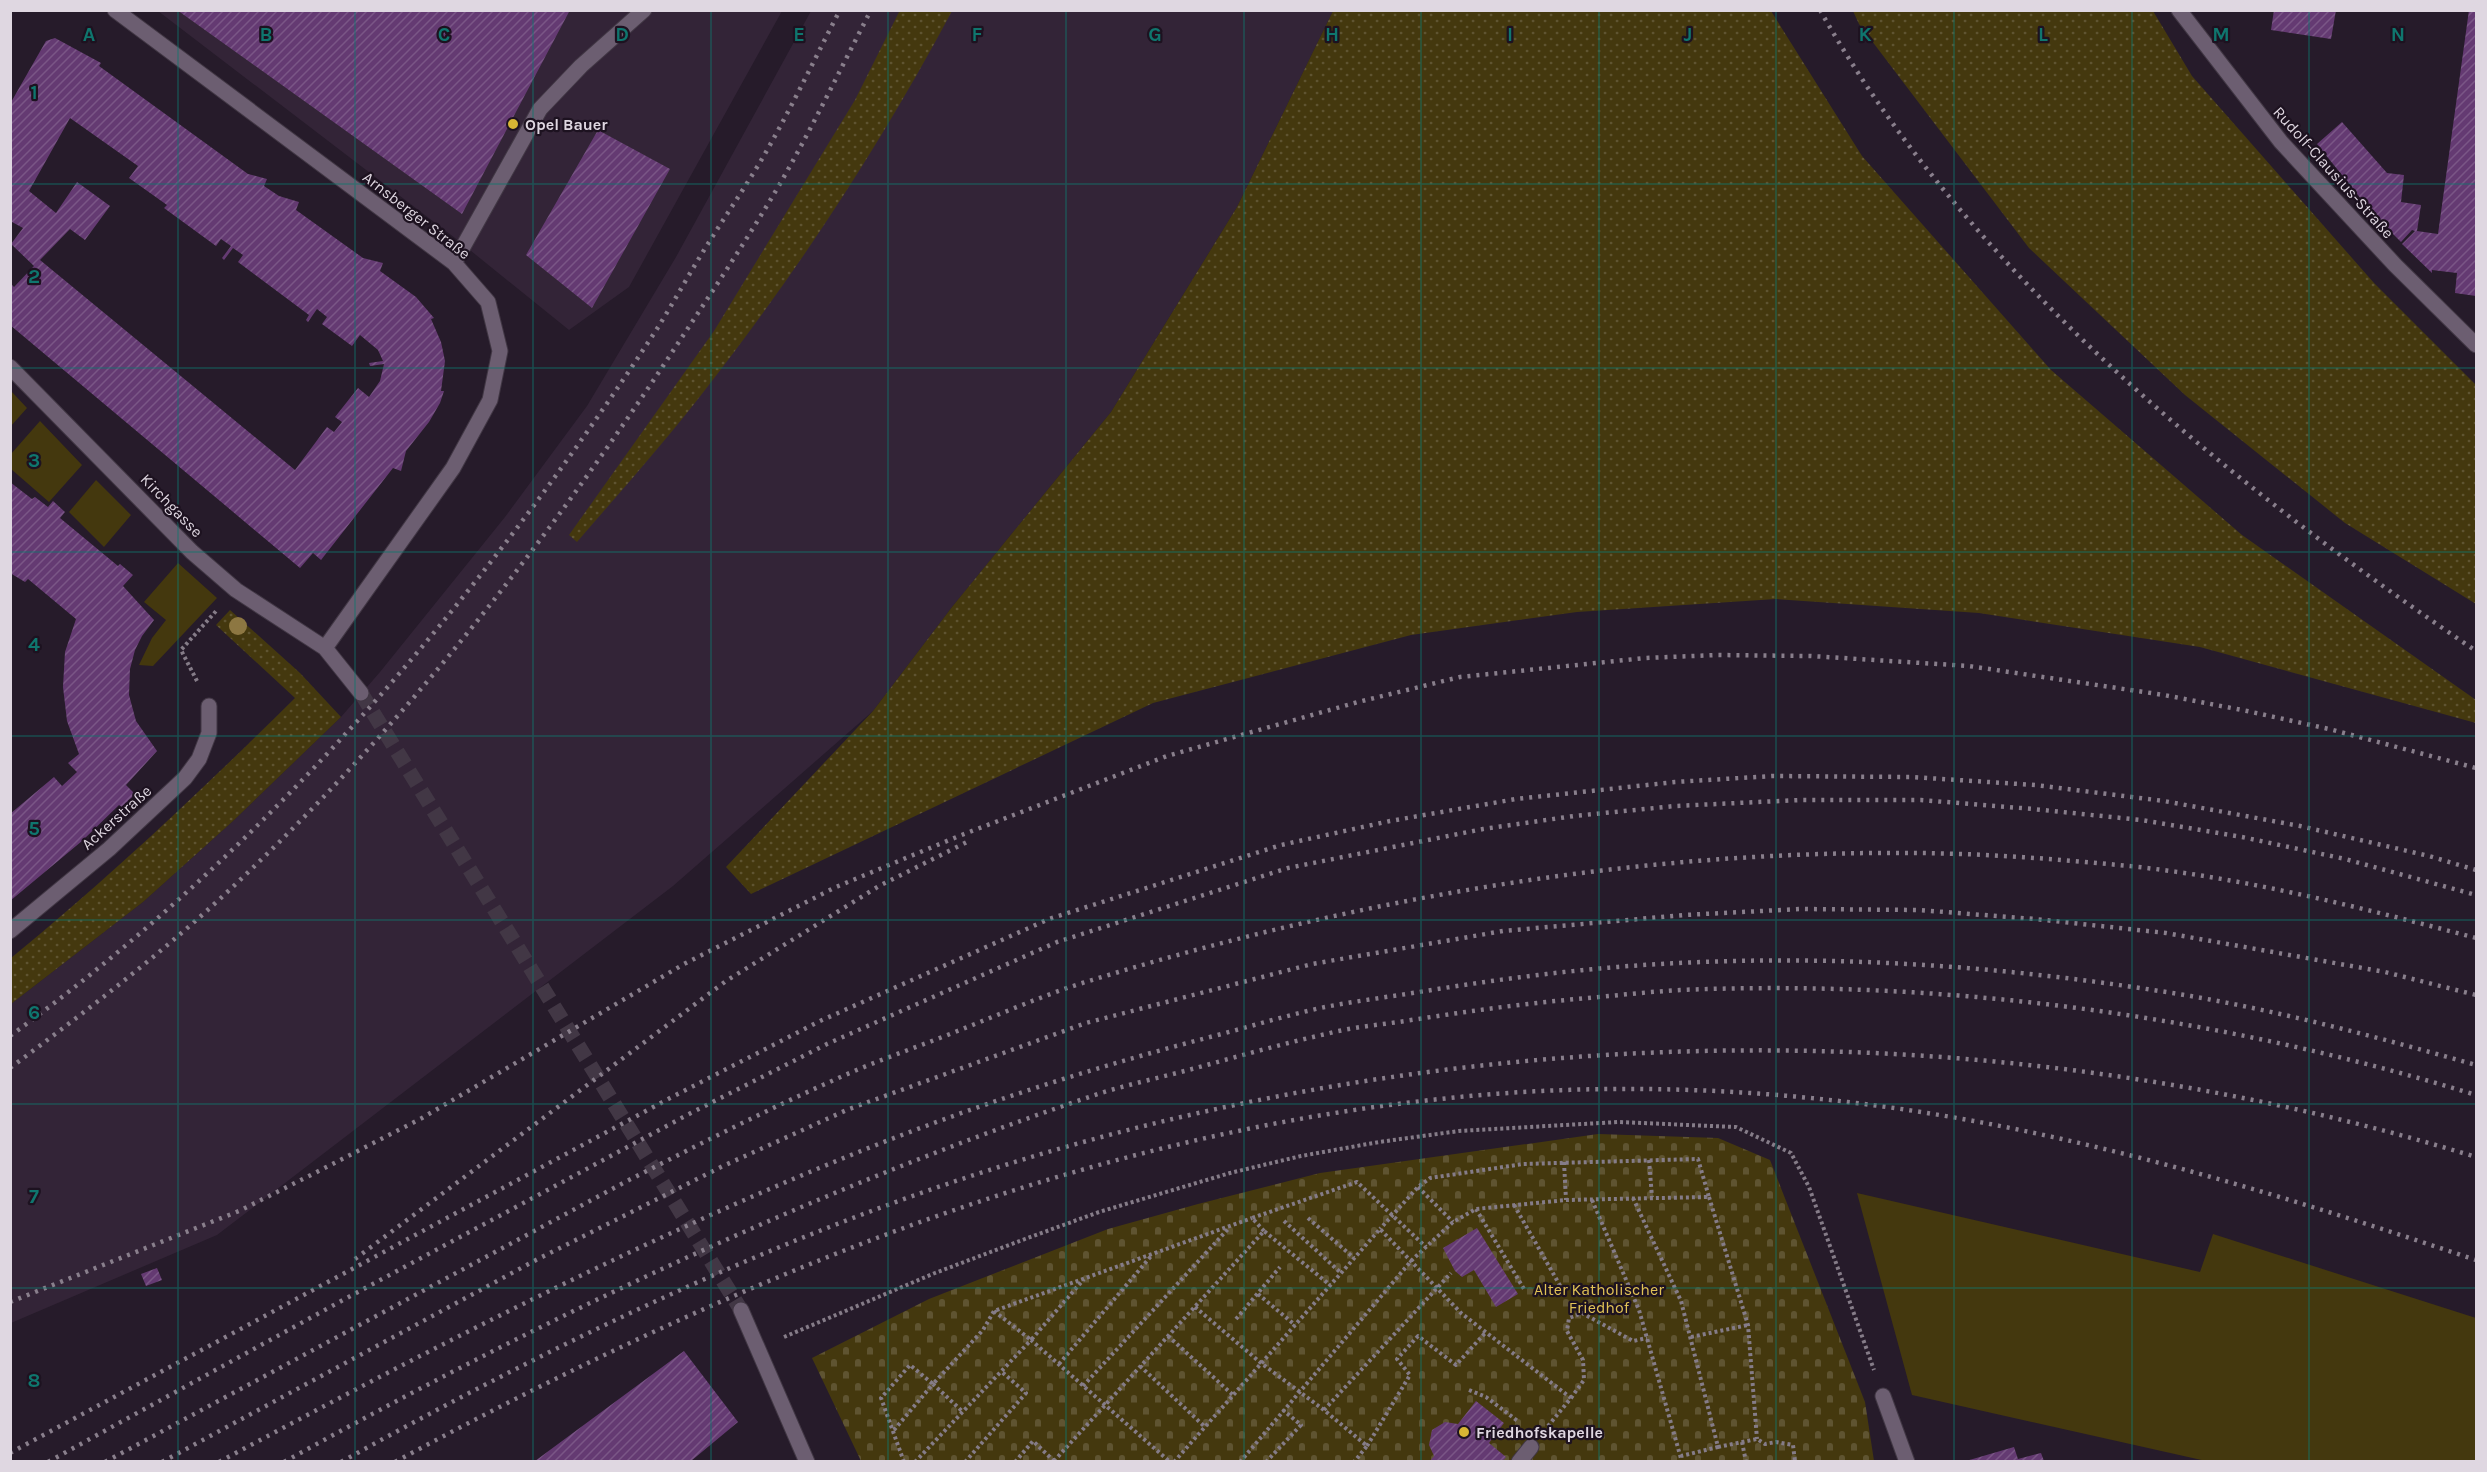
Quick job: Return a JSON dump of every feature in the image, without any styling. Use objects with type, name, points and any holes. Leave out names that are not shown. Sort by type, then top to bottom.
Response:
[{"type":"street","name":"Arnsberger Straße","points":[[115,10],[454,263],[488,302],[500,351],[490,400],[453,468],[325,648]]},
{"type":"street","points":[[454,263],[540,109],[581,66],[644,10]]},
{"type":"street","name":"Rudolf-Clausius-Straße","points":[[2186,14],[2281,142],[2395,265],[2476,345]]},
{"type":"street","name":"Kirchgasse","points":[[10,367],[192,552],[236,590],[325,648],[361,693]]},
{"type":"street","name":"Ackerstraße","points":[[10,931],[109,849],[185,778],[199,759],[209,733],[208,706]]},
{"type":"street","points":[[741,1310],[807,1461]]},
{"type":"street","points":[[1883,1396],[1907,1461]]},
{"type":"street","points":[[1519,1461],[1535,1442]]},
{"type":"path","points":[[208,706],[181,650],[236,590]]},
{"type":"path","points":[[758,1345],[793,1333],[935,1273],[1100,1212],[1230,1173],[1301,1156],[1459,1131],[1618,1122],[1724,1126],[1736,1127],[1791,1153],[1809,1187],[1883,1396]]},
{"type":"path","points":[[994,1311],[1172,1461],[1205,1427],[1418,1187],[1430,1178],[1523,1164],[1698,1159],[1748,1325],[1757,1439]]},
{"type":"path","points":[[1649,1160],[1652,1197]]},
{"type":"path","points":[[1564,1162],[1566,1200]]},
{"type":"path","points":[[893,1431],[983,1330],[994,1311],[1252,1218],[1357,1182],[1426,1247]]},
{"type":"path","points":[[1418,1187],[1453,1222]]},
{"type":"path","points":[[1240,1461],[1412,1260],[1453,1222],[1476,1209],[1566,1200],[1709,1197]]},
{"type":"path","points":[[1633,1198],[1682,1301],[1718,1447]]},
{"type":"path","points":[[1592,1200],[1639,1310],[1682,1459],[1718,1447],[1757,1439],[1765,1444],[1776,1442],[1793,1445],[1796,1461]]},
{"type":"path","points":[[1514,1205],[1562,1289]]},
{"type":"path","points":[[1476,1209],[1524,1289]]},
{"type":"path","points":[[1252,1218],[1264,1231],[1330,1285]]},
{"type":"path","points":[[1308,1218],[1354,1258]]},
{"type":"path","points":[[1284,1221],[1341,1273]]},
{"type":"path","points":[[1083,1386],[1230,1226]]},
{"type":"path","points":[[1380,1229],[1461,1313],[1571,1398]]},
{"type":"path","points":[[1015,1461],[1033,1441],[1055,1461],[1264,1231]]},
{"type":"path","points":[[1059,1364],[1153,1253]]},
{"type":"path","points":[[1236,1319],[1280,1267]]},
{"type":"path","points":[[1324,1410],[1451,1273]]},
{"type":"path","points":[[915,1461],[1002,1372],[1085,1278]]},
{"type":"path","points":[[1258,1294],[1295,1325]]},
{"type":"path","points":[[1195,1307],[1261,1363],[1324,1410],[1367,1446]]},
{"type":"path","points":[[1469,1390],[1486,1397],[1535,1442],[1584,1380],[1583,1360],[1567,1331],[1569,1318],[1582,1313],[1633,1341],[1647,1338]]},
{"type":"path","points":[[1691,1337],[1748,1325]]},
{"type":"path","points":[[1354,1461],[1367,1446],[1410,1375],[1396,1359],[1418,1336],[1456,1365],[1486,1332]]},
{"type":"path","points":[[1168,1336],[1233,1395]]},
{"type":"path","points":[[904,1461],[881,1398],[910,1365],[963,1412]]},
{"type":"path","points":[[1140,1366],[1205,1427]]},
{"type":"path","points":[[965,1461],[1026,1393],[1002,1372]]},
{"type":"path","points":[[1266,1461],[1301,1425],[1283,1410]]},
{"type":"path","points":[[1742,1442],[1746,1461]]},
{"type":"shaded area","name":"Opel Bauer","points":[[158,11],[782,11],[629,287],[569,330],[455,238]]},
{"type":"shaded area","points":[[811,11],[1333,11],[1237,207],[1111,412],[952,607],[873,711],[673,886],[217,1235],[11,1323],[11,1004],[143,902],[232,822],[341,717],[505,517],[587,406],[676,257]]},
{"type":"green space","points":[[900,10],[952,11],[897,110],[837,206],[773,299],[690,409],[577,542],[569,535],[714,331],[855,100]]},
{"type":"green space","points":[[1333,11],[1771,11],[1862,156],[2051,370],[2242,535],[2476,700],[2476,723],[2200,647],[1979,613],[1776,599],[1577,612],[1411,635],[1153,703],[751,894],[726,867],[873,711],[952,607],[1111,412],[1237,207]]},
{"type":"green space","points":[[1853,11],[2153,11],[2192,76],[2374,283],[2476,385],[2476,604],[2345,523],[2185,395],[2029,248],[1859,24]]},
{"type":"green space","points":[[11,391],[27,408],[11,426]]},
{"type":"green space","points":[[40,421],[82,465],[49,502],[11,469],[11,454]]},
{"type":"green space","points":[[96,480],[131,515],[104,547],[69,512]]},
{"type":"green space","points":[[178,563],[217,598],[153,666],[139,665],[152,638],[166,620],[144,602]]},
{"type":"green space","points":[[230,610],[300,673],[341,717],[232,822],[143,902],[11,1004],[11,958],[85,896],[156,831],[295,698],[216,625]]},
{"type":"green space","name":"Alter Katholischer Friedhof","points":[[1598,1134],[1718,1138],[1770,1160],[1865,1402],[1874,1461],[861,1461],[812,1358],[929,1299],[1108,1229],[1320,1173]]},
{"type":"green space","points":[[1857,1193],[2200,1272],[2213,1234],[2476,1318],[2476,1461],[2206,1461],[1912,1395]]},
{"type":"building","points":[[177,10],[570,10],[462,214]]},
{"type":"building","points":[[2274,10],[2336,10],[2331,39],[2271,30]]},
{"type":"building","points":[[2469,10],[2476,10],[2476,296],[2455,293],[2457,273],[2432,270],[2432,273],[2402,244],[2415,231],[2412,230],[2401,242],[2374,215],[2317,144],[2342,122],[2387,173],[2404,175],[2401,202],[2421,205],[2417,231],[2438,234]]},
{"type":"building","points":[[55,38],[101,63],[99,66],[248,174],[267,179],[264,186],[279,196],[299,202],[296,210],[363,258],[383,263],[380,271],[416,297],[434,318],[431,319],[441,342],[445,361],[441,391],[444,391],[440,403],[429,422],[406,451],[401,471],[393,468],[321,560],[313,553],[300,568],[10,325],[10,283],[14,287],[34,266],[11,244],[23,228],[12,222],[10,226],[10,104],[46,41]],"holes":[[[70,118],[138,166],[129,178],[167,205],[164,208],[216,246],[221,239],[231,246],[222,258],[224,260],[233,248],[243,255],[238,262],[309,315],[306,320],[308,322],[317,309],[327,317],[322,324],[352,346],[360,335],[378,350],[383,361],[369,363],[370,366],[384,364],[380,381],[369,397],[358,388],[335,417],[342,422],[334,432],[327,427],[295,470],[40,260],[70,229],[85,240],[110,206],[77,182],[56,213],[29,191]]]},
{"type":"building","points":[[598,130],[670,169],[592,308],[526,255]]},
{"type":"building","points":[[10,482],[32,499],[35,497],[48,507],[53,501],[65,512],[60,518],[118,566],[120,564],[133,575],[123,586],[154,620],[135,650],[130,669],[129,695],[136,721],[157,751],[126,785],[135,794],[122,807],[119,805],[82,841],[10,901],[10,814],[54,777],[62,786],[77,772],[68,763],[79,754],[67,721],[63,687],[65,652],[76,619],[28,579],[25,582],[10,573]]},
{"type":"building","points":[[1477,1228],[1518,1294],[1496,1307],[1474,1270],[1462,1277],[1455,1271],[1443,1248]]},
{"type":"building","points":[[157,1268],[162,1280],[146,1286],[141,1274]]},
{"type":"building","points":[[684,1351],[738,1422],[691,1461],[535,1461]]},
{"type":"building","name":"Friedhofskapelle","points":[[1476,1401],[1504,1423],[1489,1443],[1506,1457],[1503,1461],[1430,1461],[1434,1456],[1429,1445],[1432,1430],[1445,1422],[1458,1424]]},
{"type":"building","points":[[2014,1447],[2018,1459],[2041,1453],[2044,1461],[1966,1461]]},
{"type":"tunnel","points":[[361,693],[741,1310]]},
{"type":"railway","points":[[10,1036],[105,963],[195,885],[281,802],[363,715],[441,624],[586,434],[653,335],[770,145],[840,10]]},
{"type":"railway","points":[[10,1068],[157,954],[240,880],[359,759],[470,630],[572,496],[669,357],[726,270],[793,161],[871,10]]},
{"type":"railway","points":[[1820,10],[1881,107],[1951,198],[2028,285],[2111,367],[2199,444],[2290,517],[2476,651]]},
{"type":"railway","points":[[10,1302],[239,1211],[311,1175],[422,1118],[684,964],[836,887],[959,836],[1167,756],[1358,702],[1460,677],[1645,658],[1716,655],[1811,656],[1969,666],[2164,695],[2247,711],[2329,729],[2476,768]]},
{"type":"railway","points":[[10,1453],[670,1098],[820,1021],[1049,919],[1281,845],[1390,821],[1516,799],[1675,782],[1773,776],[1911,777],[2035,785],[2164,801],[2300,826],[2429,856],[2476,870]]},
{"type":"railway","points":[[48,1462],[687,1115],[827,1044],[1057,942],[1288,868],[1483,829],[1574,816],[1675,806],[1800,800],[1921,800],[2141,820],[2242,837],[2345,859],[2476,895]]},
{"type":"railway","points":[[355,1259],[726,981],[879,886],[971,840]]},
{"type":"railway","points":[[105,1462],[627,1181],[756,1116],[849,1073],[1076,985],[1177,955],[1383,906],[1487,887],[1591,872],[1697,861],[1802,855],[1963,854],[2129,866],[2217,878],[2347,905],[2476,938]]},
{"type":"railway","points":[[162,1462],[536,1260],[723,1166],[849,1109],[1086,1023],[1312,964],[1503,931],[1684,915],[1800,909],[1919,910],[2166,933],[2385,972],[2476,995]]},
{"type":"railway","points":[[219,1462],[541,1295],[787,1181],[955,1115],[1081,1073],[1282,1017],[1337,1005],[1516,978],[1646,965],[1797,960],[1916,964],[2094,982],[2235,1004],[2316,1022],[2476,1065]]},
{"type":"railway","points":[[284,1462],[480,1357],[580,1308],[781,1216],[884,1173],[987,1133],[1104,1092],[1292,1042],[1356,1028],[1512,1006],[1680,990],[1781,988],[1882,991],[1983,998],[2083,1009],[2183,1024],[2379,1067],[2476,1095]]},
{"type":"railway","points":[[341,1462],[571,1341],[729,1269],[889,1204],[971,1176],[1154,1123],[1342,1085],[1531,1061],[1722,1051],[1914,1055],[2104,1074],[2292,1108],[2476,1157]]},
{"type":"railway","points":[[395,1462],[518,1397],[644,1337],[771,1280],[901,1229],[1032,1185],[1166,1147],[1302,1119],[1440,1099],[1557,1090],[1674,1090],[1791,1096],[1908,1110],[1981,1122],[2124,1154],[2336,1214],[2476,1260]]},
{"type":"place","name":"Opel Bauer","points":[[513,124]]},
{"type":"place","name":"Friedhofskapelle","points":[[1464,1432]]}]
